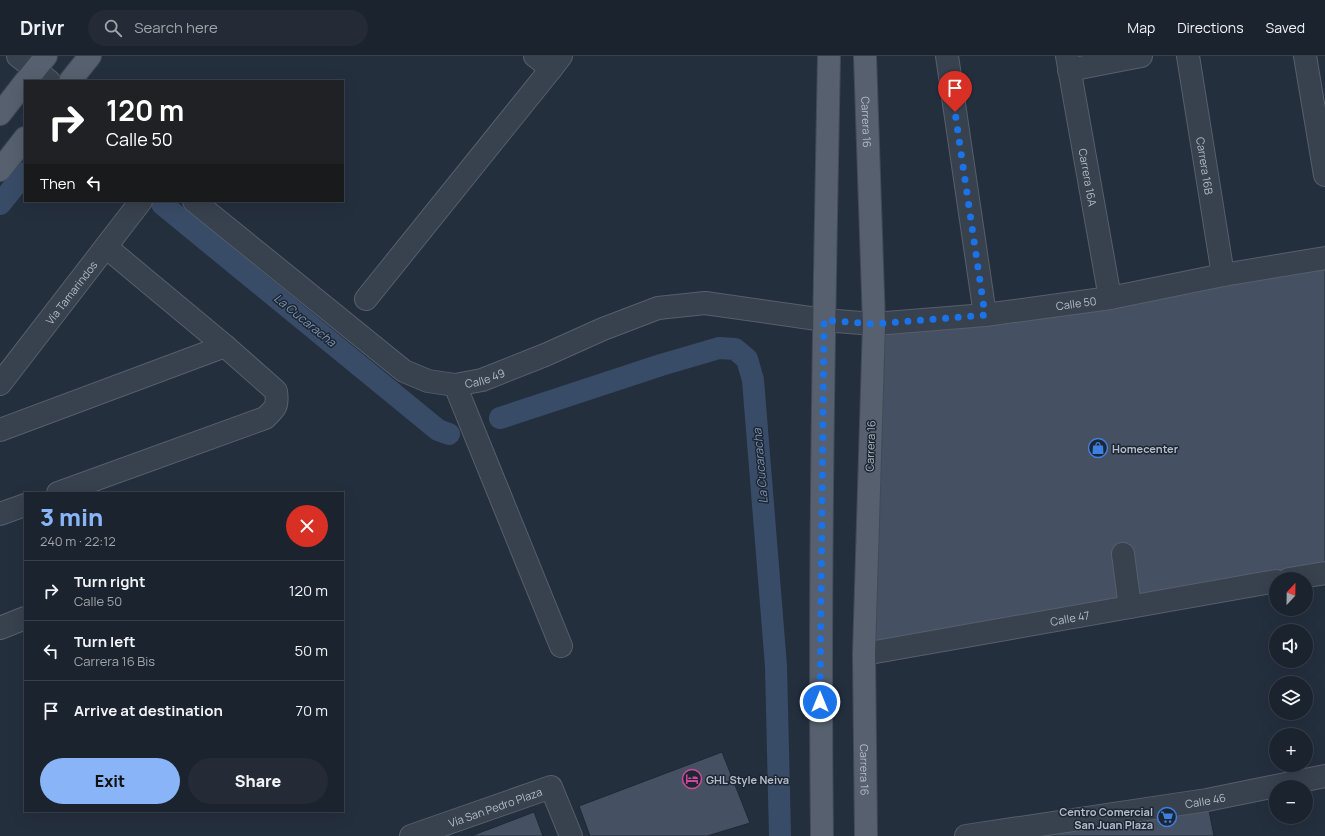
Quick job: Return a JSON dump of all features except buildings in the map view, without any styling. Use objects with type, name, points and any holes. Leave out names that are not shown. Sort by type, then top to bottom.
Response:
[{"type":"main road","points":[[71,80],[90,56]]},
{"type":"main road","points":[[822,836],[820,702],[824,320],[829,56]]},
{"type":"main road","name":"Carrera 16","points":[[864,56],[874,324],[864,654],[866,836]]},
{"type":"main road","points":[[0,114],[24,87]]},
{"type":"main road","points":[[0,170],[24,139]]},
{"type":"street","points":[[18,56],[36,74]]},
{"type":"street","points":[[947,56],[985,315]]},
{"type":"street","points":[[1068,63],[1142,56]]},
{"type":"street","name":"Carrera 16B","points":[[1188,56],[1223,275]]},
{"type":"street","points":[[1305,56],[1325,175]]},
{"type":"street","points":[[366,299],[549,60]]},
{"type":"street","name":"Carrera 16A","points":[[1068,63],[1110,298]]},
{"type":"street","name":"Vía Tamarindos","points":[[0,384],[140,202]]},
{"type":"street","name":"Calle 49","points":[[195,202],[404,371],[428,381],[455,385],[482,380],[603,329],[658,308],[705,302],[824,320]]},
{"type":"street","points":[[61,492],[265,418],[275,409],[277,400],[276,391],[225,346],[106,247]]},
{"type":"street","name":"Calle 50","points":[[824,320],[874,324],[985,315],[1110,298],[1223,275],[1325,258]]},
{"type":"street","points":[[0,430],[225,346]]},
{"type":"street","points":[[455,385],[561,646]]},
{"type":"street","points":[[0,514],[24,505]]},
{"type":"street","points":[[1123,554],[1130,607]]},
{"type":"street","points":[[1313,575],[1325,573]]},
{"type":"street","name":"Calle 47","points":[[864,654],[1269,582]]},
{"type":"street","points":[[0,628],[24,618]]},
{"type":"street","name":"Calle 46","points":[[966,836],[1207,800],[1325,776]]},
{"type":"street","name":"Vía San Pedro Plaza","points":[[412,836],[551,787],[572,836]]},
{"type":"waterway","name":"La Cucaracha","points":[[0,204],[24,174]]},
{"type":"waterway","name":"La Cucaracha","points":[[162,204],[438,430],[449,434]]},
{"type":"waterway","name":"La Cucaracha","points":[[500,418],[661,365],[719,348],[735,349],[747,359],[753,380],[776,666],[780,836]]},
{"type":"place","name":"Homecenter","points":[[1098,448]]},
{"type":"place","name":"GHL Style Neiva","points":[[692,779]]},
{"type":"place","name":"Centro Comercial San Juan Plaza","points":[[1167,817]]},
{"type":"route","points":[[820,702],[824,320],[874,324],[985,315],[955,112]]}]
